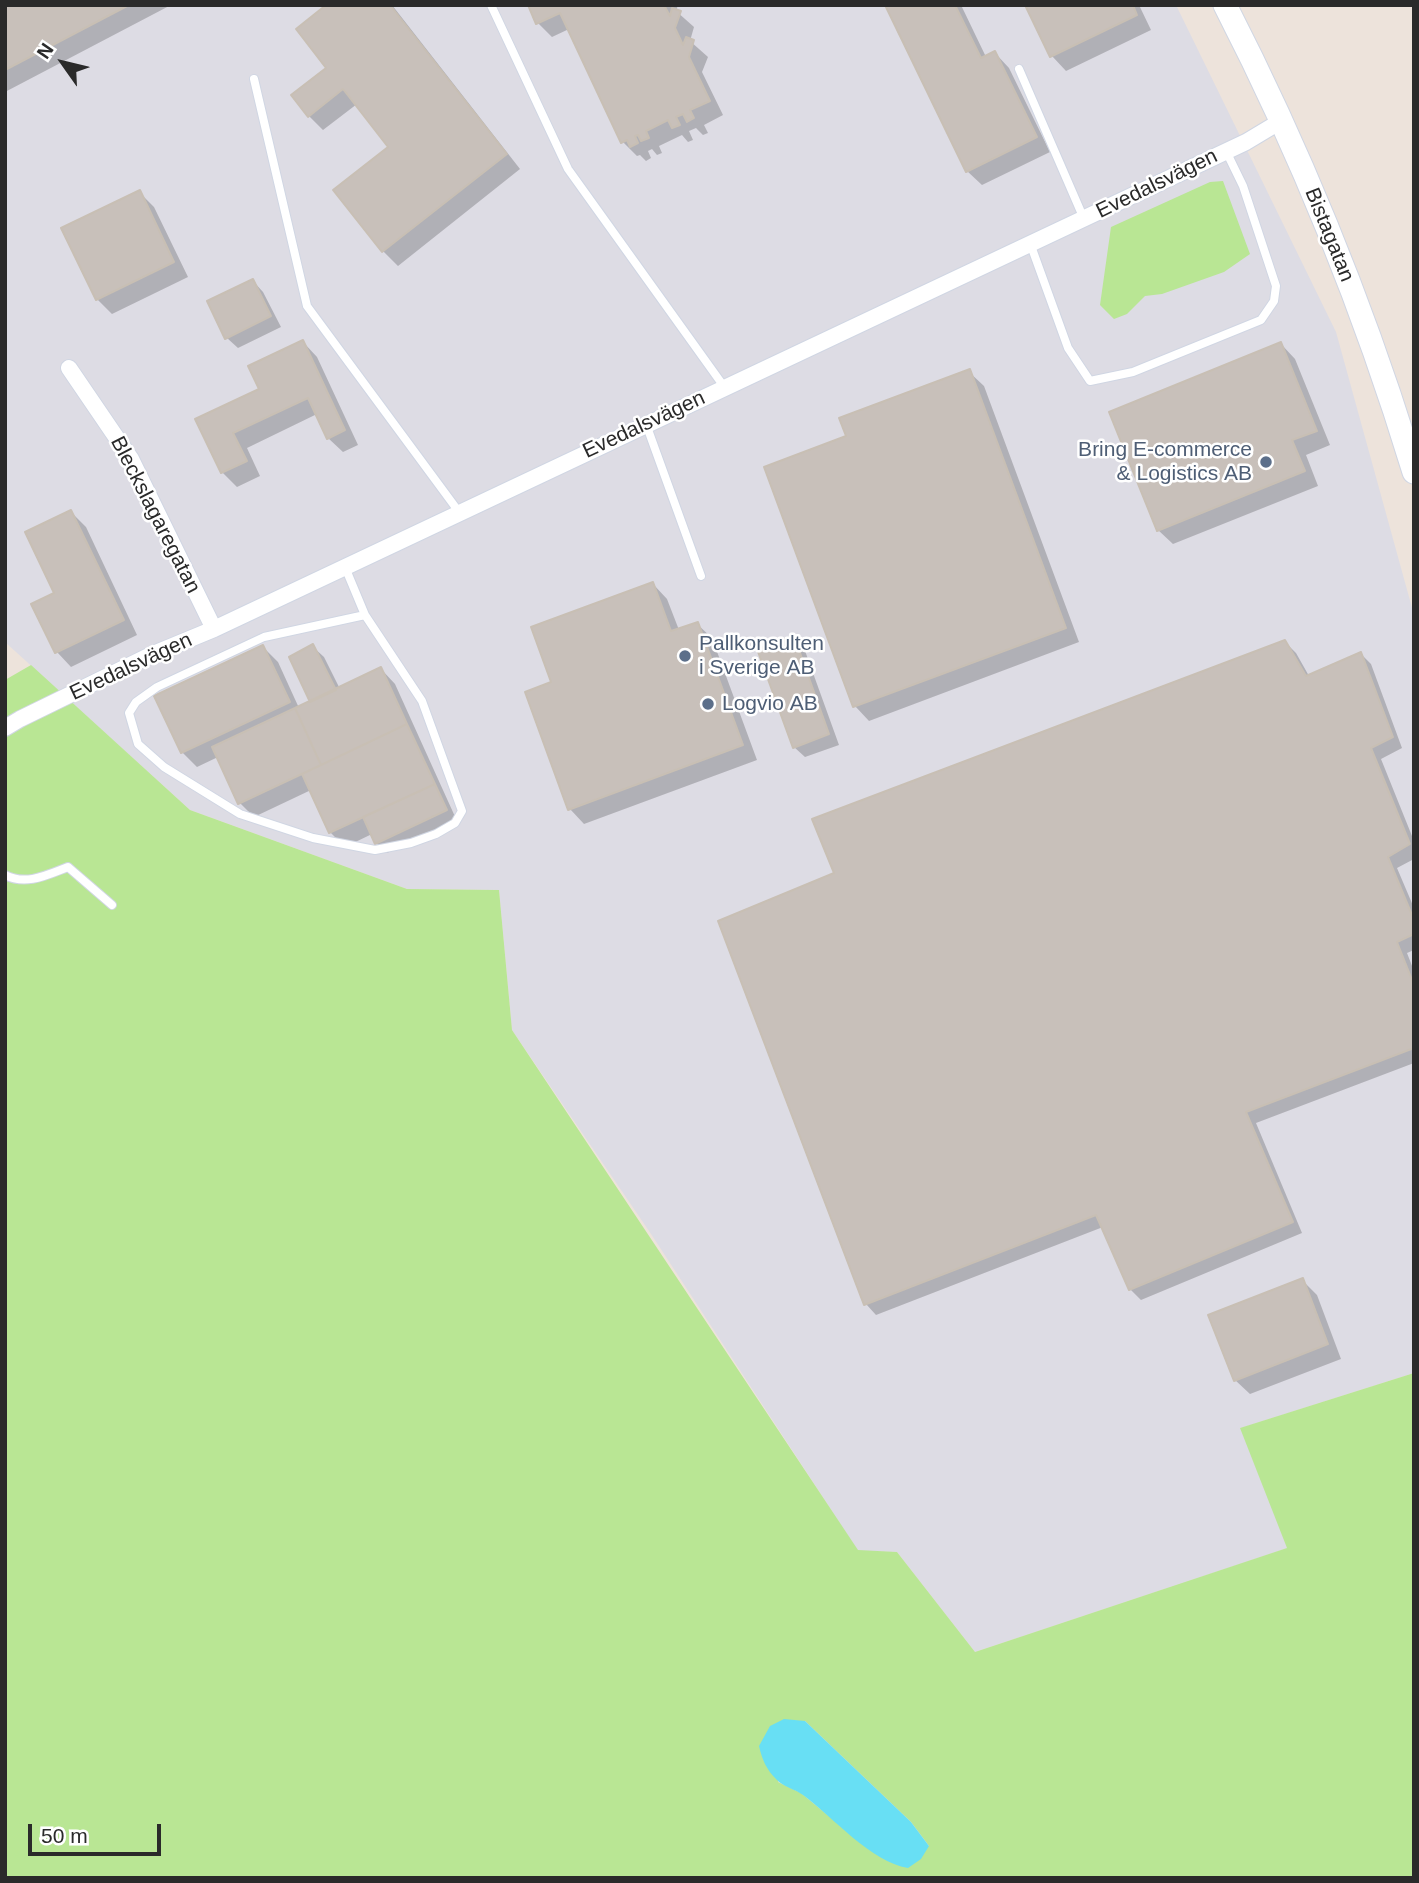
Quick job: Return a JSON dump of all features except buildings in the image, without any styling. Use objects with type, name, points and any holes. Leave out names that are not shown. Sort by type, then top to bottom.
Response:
[{"type":"street","name":"Bistagatan","points":[[1225,5],[1281,121],[1349,283],[1414,472]]},
{"type":"street","name":"Evedalsvägen","points":[[5,728],[151,655],[214,629],[1084,219],[1226,151],[1281,121]]},
{"type":"street","name":"Bleckslagaregatan","points":[[69,368],[131,459],[214,629]]},
{"type":"lane","points":[[491,5],[568,169],[725,388]]},
{"type":"lane","points":[[1019,69],[1084,219]]},
{"type":"lane","points":[[254,79],[307,306],[459,512]]},
{"type":"lane","points":[[1030,243],[1068,348],[1090,381],[1133,373],[1261,320],[1274,301],[1276,286],[1243,186],[1226,151]]},
{"type":"lane","points":[[646,424],[701,576]]},
{"type":"lane","points":[[345,567],[365,615],[422,701],[462,811],[455,823],[436,834],[411,843],[375,850],[313,838],[240,814],[164,767],[138,744],[129,713],[136,702],[157,687],[264,637],[365,615]]},
{"type":"lane","points":[[5,875],[35,880],[68,867],[112,905]]},
{"type":"shaded area","points":[[5,5],[1176,5],[1336,332],[1414,615],[1414,1373],[1241,1428],[1288,1548],[975,1652],[897,1552],[858,1551],[651,1234],[512,1030],[499,890],[407,889],[190,810],[5,642]]},
{"type":"green space","points":[[1223,181],[1250,254],[1224,272],[1162,294],[1145,296],[1127,314],[1114,319],[1100,305],[1111,227],[1210,182]]},
{"type":"green space","points":[[31,665],[190,810],[407,889],[499,890],[512,1030],[858,1550],[897,1552],[975,1652],[1287,1548],[1240,1428],[1414,1373],[1414,1878],[5,1878],[5,680]],"holes":[[[805,1721],[911,1822],[929,1846],[859,1841],[801,1793],[778,1782]]]},
{"type":"water","points":[[784,1719],[805,1721],[911,1822],[929,1846],[921,1859],[908,1868],[880,1857],[853,1838],[803,1795],[776,1779],[765,1764],[759,1746],[770,1726]]},
{"type":"place","name":"Bring E-commerce & Logistics AB","points":[[1266,462]]},
{"type":"place","name":"Pallkonsulten i Sverige AB","points":[[685,656]]},
{"type":"place","name":"Logvio AB","points":[[708,704]]}]
